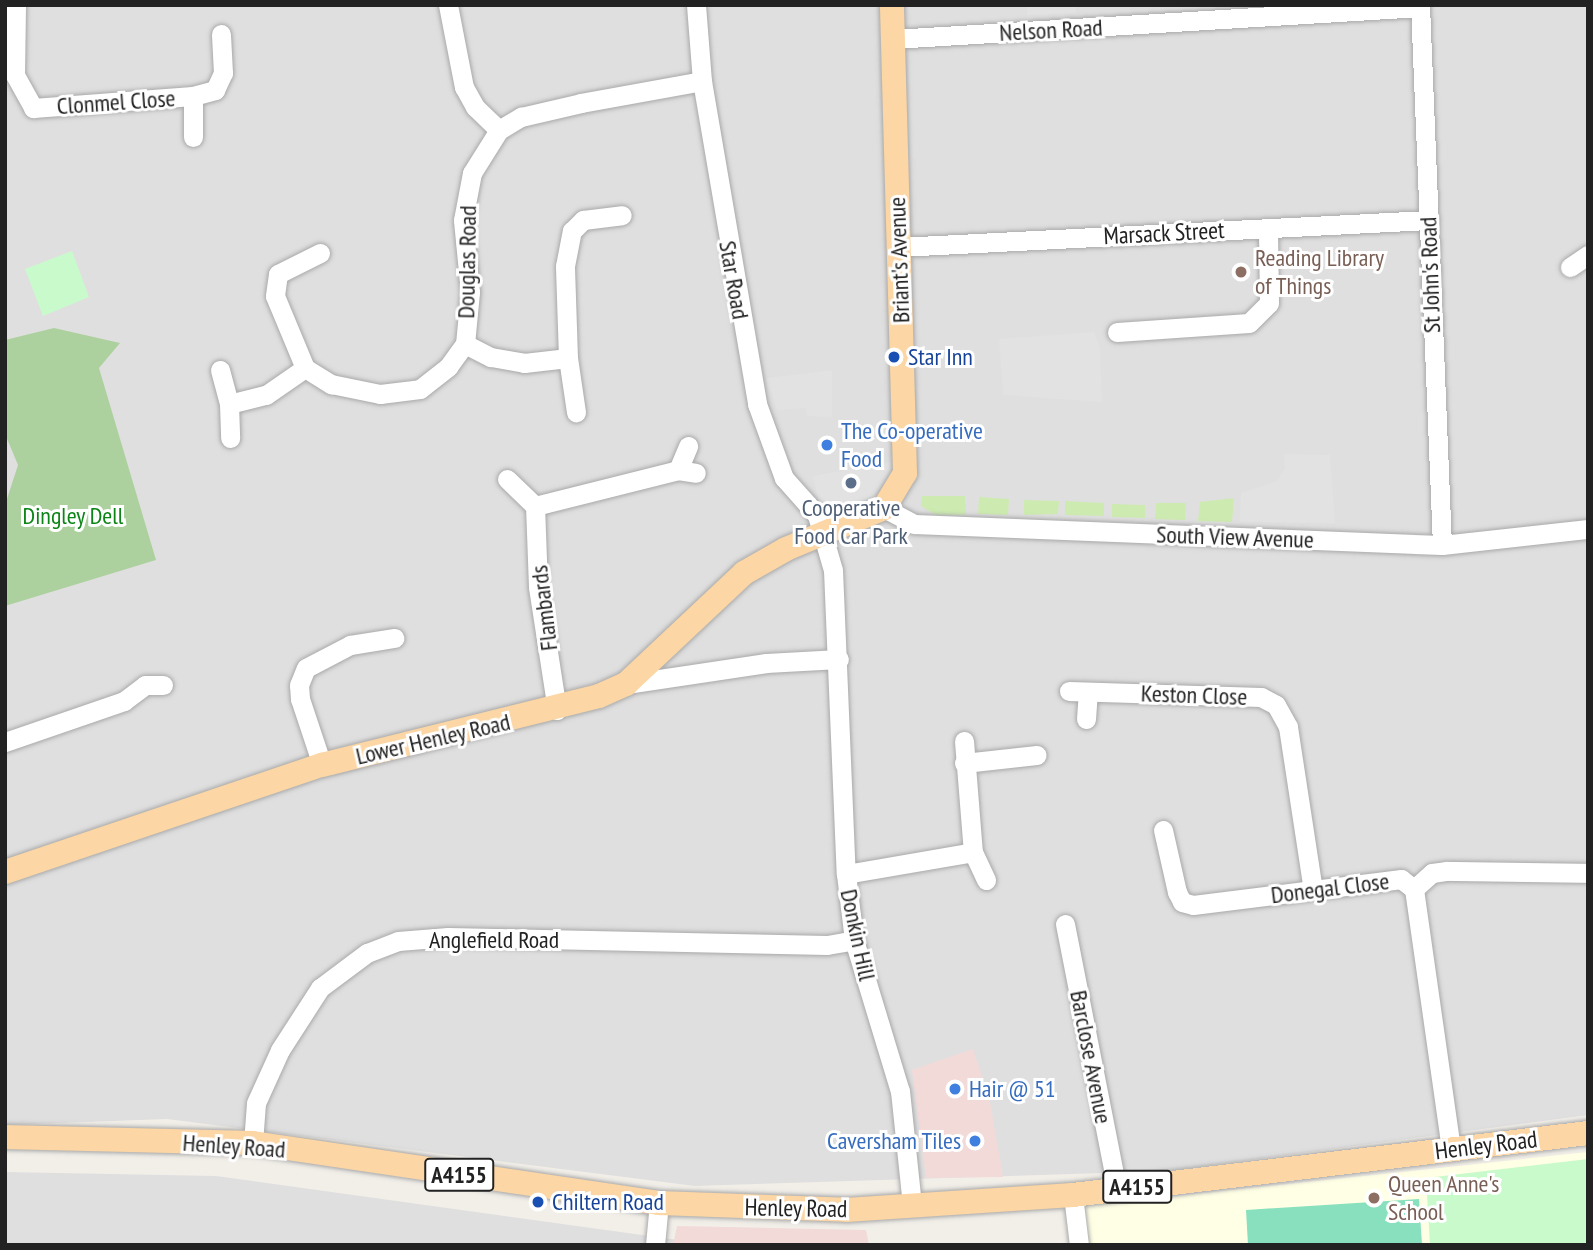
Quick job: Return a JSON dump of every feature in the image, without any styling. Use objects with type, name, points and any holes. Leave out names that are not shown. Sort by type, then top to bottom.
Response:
[{"type":"main road","name":"Briant's Avenue","points":[[884,508],[905,473],[892,5]]},
{"type":"main road","points":[[822,537],[884,508]]},
{"type":"main road","name":"Lower Henley Road","points":[[5,872],[322,765],[557,710],[626,684],[744,573],[786,549],[822,537]]},
{"type":"main road","name":"Henley Road","points":[[5,1138],[253,1143],[659,1203],[846,1210],[1073,1195],[1588,1133]]},
{"type":"street","name":"Clonmel Close","points":[[16,5],[12,35],[15,75],[33,108],[193,96],[215,90],[223,73],[221,34]]},
{"type":"street","name":"Star Road","points":[[696,5],[702,81],[749,369],[770,445],[785,478],[817,515],[822,537]]},
{"type":"street","points":[[451,6],[464,88],[475,107],[499,130],[521,117],[702,81]]},
{"type":"street","name":"Nelson Road","points":[[893,39],[1420,6]]},
{"type":"street","name":"St John's Road","points":[[1420,6],[1443,545]]},
{"type":"street","name":"Clonmel Close","points":[[193,96],[193,137]]},
{"type":"street","name":"Douglas Road","points":[[305,368],[331,384],[380,394],[420,389],[448,367],[465,344],[470,292],[463,220],[472,173],[499,130]]},
{"type":"street","points":[[576,412],[568,358],[565,265],[572,231],[583,220],[622,215]]},
{"type":"street","name":"Marsack Street","points":[[899,247],[1428,220]]},
{"type":"street","points":[[1117,332],[1249,323],[1269,303],[1268,228]]},
{"type":"street","points":[[229,404],[267,395],[305,368],[279,306],[278,274],[320,253]]},
{"type":"street","points":[[1570,267],[1588,255]]},
{"type":"street","points":[[465,344],[491,357],[524,363],[568,358]]},
{"type":"street","points":[[220,370],[229,404],[230,438]]},
{"type":"street","points":[[507,480],[535,506],[687,471],[688,446]]},
{"type":"street","name":"Flambards","points":[[535,506],[538,587],[557,710]]},
{"type":"street","name":"South View Avenue","points":[[884,508],[914,524],[1443,545],[1588,529]]},
{"type":"street","name":"Donkin Hill","points":[[822,537],[833,570],[839,659],[846,874],[854,940],[900,1091],[912,1206]]},
{"type":"street","points":[[322,765],[300,699],[299,685],[306,668],[350,645],[394,638]]},
{"type":"street","points":[[626,684],[752,664],[839,659]]},
{"type":"street","points":[[5,742],[124,701],[145,685],[163,685]]},
{"type":"street","name":"Keston Close","points":[[1086,719],[1078,691],[1261,697],[1276,705],[1288,727],[1313,890]]},
{"type":"street","points":[[964,741],[973,852],[986,880]]},
{"type":"street","points":[[964,763],[1037,755]]},
{"type":"street","name":"Donegal Close","points":[[1163,830],[1182,902],[1193,905],[1401,879],[1414,889],[1451,1149]]},
{"type":"street","points":[[846,874],[973,852]]},
{"type":"street","points":[[1414,889],[1432,873],[1447,871],[1588,873]]},
{"type":"street","name":"Barclose Avenue","points":[[1065,924],[1117,1190]]},
{"type":"street","name":"Anglefield Road","points":[[253,1143],[256,1103],[280,1050],[320,988],[368,953],[398,941],[448,937],[827,945],[854,940]]},
{"type":"street","points":[[1073,1195],[1079,1245]]},
{"type":"street","points":[[655,1245],[659,1203]]},
{"type":"shaded area","points":[[5,5],[1588,5],[1588,1115],[1167,1171],[695,1186],[167,1119],[5,1125]]},
{"type":"shaded area","points":[[1027,5],[1075,5],[1076,13],[1027,15]]},
{"type":"shaded area","points":[[1094,332],[1100,349],[1102,402],[1003,395],[999,339]]},
{"type":"shaded area","points":[[832,370],[832,417],[807,416],[806,408],[777,410],[766,378]]},
{"type":"shaded area","points":[[1284,454],[1330,455],[1335,523],[1240,522],[1241,493],[1277,481],[1285,468]]},
{"type":"shaded area","name":"Cooperative Food Car Park","points":[[891,462],[892,477],[867,499],[837,505],[818,499],[813,476]]},
{"type":"shaded area","points":[[973,1049],[989,1097],[1003,1177],[926,1178],[912,1070]]},
{"type":"shaded area","name":"Queen Anne's School","points":[[1588,1152],[1588,1245],[1089,1245],[1084,1206]]},
{"type":"shaded area","points":[[5,1172],[216,1176],[700,1243],[743,1245],[5,1245]]},
{"type":"shaded area","points":[[677,1226],[866,1230],[869,1245],[673,1245]]},
{"type":"green space","points":[[72,251],[89,297],[43,316],[25,269]]},
{"type":"green space","name":"Dingley Dell","points":[[54,328],[120,343],[99,368],[156,560],[5,606],[5,505],[18,465],[5,434],[5,340]]},
{"type":"green space","points":[[922,496],[965,496],[966,515],[936,515],[921,506]]},
{"type":"green space","points":[[979,497],[1009,499],[1008,515],[978,514]]},
{"type":"green space","points":[[1234,498],[1232,522],[1198,521],[1200,502]]},
{"type":"green space","points":[[1024,500],[1059,501],[1058,514],[1024,515]]},
{"type":"green space","points":[[1065,501],[1104,503],[1104,516],[1065,515]]},
{"type":"green space","points":[[1156,503],[1186,503],[1185,520],[1155,519]]},
{"type":"green space","points":[[1112,504],[1145,505],[1145,518],[1112,517]]},
{"type":"green space","points":[[1588,1159],[1588,1245],[1430,1245],[1426,1178]]},
{"type":"green space","points":[[1419,1199],[1422,1245],[1248,1245],[1246,1210]]},
{"type":"place","name":"Reading Library of Things","points":[[1241,272]]},
{"type":"place","name":"Star Inn","points":[[894,357]]},
{"type":"place","name":"The Co-operative Food","points":[[827,445]]},
{"type":"place","name":"Cooperative Food Car Park","points":[[851,483]]},
{"type":"place","name":"Hair @ 51","points":[[955,1089]]},
{"type":"place","name":"Caversham Tiles","points":[[975,1141]]},
{"type":"place","name":"Queen Anne's School","points":[[1374,1198]]},
{"type":"place","name":"Chiltern Road","points":[[538,1202]]}]
